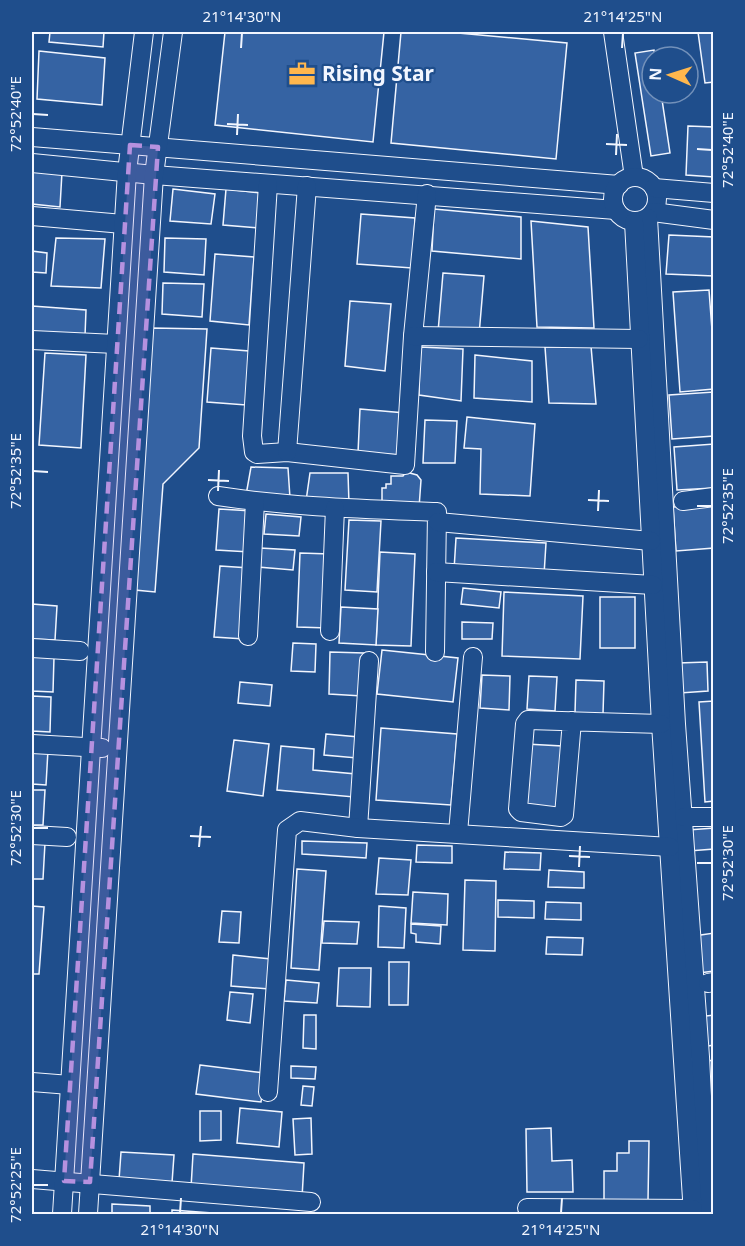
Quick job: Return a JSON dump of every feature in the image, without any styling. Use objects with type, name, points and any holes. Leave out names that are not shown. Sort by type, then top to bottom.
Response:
[{"type":"street","points":[[62,1215],[123,224],[144,32]]},
{"type":"street","points":[[88,1215],[154,175],[173,32]]},
{"type":"street","points":[[613,32],[627,181],[614,197],[616,210],[620,215],[714,220]]},
{"type":"street","points":[[32,137],[627,181],[646,180],[654,188],[657,200],[645,217],[639,339],[661,724],[701,1213]]},
{"type":"street","points":[[32,163],[154,175],[616,210]]},
{"type":"street","points":[[268,184],[252,445],[254,452],[257,454],[287,452],[405,465],[413,336],[426,194]]},
{"type":"street","points":[[287,452],[307,186]]},
{"type":"street","points":[[654,188],[714,193]]},
{"type":"street","points":[[32,216],[123,224]]},
{"type":"street","points":[[645,217],[676,724],[707,1056],[708,1140],[701,1213]]},
{"type":"street","points":[[413,336],[639,339]]},
{"type":"street","points":[[32,340],[116,344]]},
{"type":"street","points":[[218,496],[255,502],[335,508],[437,512],[435,652]]},
{"type":"street","points":[[682,501],[714,497]]},
{"type":"street","points":[[248,636],[255,502]]},
{"type":"street","points":[[330,631],[335,508]]},
{"type":"street","points":[[438,522],[651,541]]},
{"type":"street","points":[[436,572],[654,585]]},
{"type":"street","points":[[32,648],[80,651]]},
{"type":"street","points":[[458,833],[473,657]]},
{"type":"street","points":[[358,828],[369,661]]},
{"type":"street","points":[[572,721],[564,815],[561,817],[521,812],[518,809],[525,722],[528,720],[572,721],[661,724]]},
{"type":"street","points":[[32,744],[117,750]]},
{"type":"street","points":[[684,817],[714,817]]},
{"type":"street","points":[[268,1092],[287,830],[300,821],[358,828],[670,847]]},
{"type":"street","points":[[32,835],[67,837]]},
{"type":"street","points":[[32,1082],[70,1085]]},
{"type":"street","points":[[32,1179],[311,1202]]},
{"type":"street","points":[[527,1208],[714,1214]]},
{"type":"highlighted area","points":[[130,145],[158,147],[90,1182],[64,1181]]},
{"type":"building","points":[[50,32],[104,32],[103,47],[49,42]]},
{"type":"building","points":[[225,32],[384,32],[373,142],[215,125]]},
{"type":"building","points":[[401,32],[447,32],[567,43],[556,159],[391,143]]},
{"type":"building","points":[[698,32],[714,32],[714,82],[705,83]]},
{"type":"building","points":[[39,51],[105,58],[102,105],[37,99]]},
{"type":"building","points":[[640,52],[640,85],[635,53]]},
{"type":"building","points":[[643,105],[663,105],[670,153],[651,156]]},
{"type":"building","points":[[688,126],[714,127],[714,177],[686,175]]},
{"type":"building","points":[[32,170],[62,172],[60,207],[32,204]]},
{"type":"building","points":[[173,189],[215,194],[211,224],[170,221]]},
{"type":"building","points":[[226,189],[261,193],[258,228],[223,225]]},
{"type":"building","points":[[434,209],[521,217],[521,259],[432,251]]},
{"type":"building","points":[[361,214],[415,218],[412,268],[357,264]]},
{"type":"building","points":[[531,221],[588,227],[594,328],[537,327]]},
{"type":"building","points":[[669,235],[714,237],[714,276],[666,274]]},
{"type":"building","points":[[56,238],[105,239],[101,288],[51,286]]},
{"type":"building","points":[[165,238],[206,239],[204,275],[164,272]]},
{"type":"building","points":[[32,251],[47,253],[46,273],[32,272]]},
{"type":"building","points":[[215,254],[254,257],[249,325],[210,321]]},
{"type":"building","points":[[443,273],[484,276],[479,335],[438,332]]},
{"type":"building","points":[[163,283],[204,284],[202,317],[162,314]]},
{"type":"building","points":[[709,290],[714,389],[680,392],[673,292]]},
{"type":"building","points":[[350,301],[391,304],[385,371],[345,366]]},
{"type":"building","points":[[32,306],[86,310],[85,336],[32,333]]},
{"type":"building","points":[[152,328],[207,329],[199,448],[163,484],[155,592],[135,590]]},
{"type":"building","points":[[591,346],[596,404],[549,403],[545,347]]},
{"type":"building","points":[[420,347],[463,349],[461,401],[419,395]]},
{"type":"building","points":[[211,348],[249,351],[246,405],[207,402]]},
{"type":"building","points":[[45,353],[86,355],[81,448],[39,445]]},
{"type":"building","points":[[475,355],[532,361],[532,402],[474,398]]},
{"type":"building","points":[[714,392],[714,436],[672,439],[669,395]]},
{"type":"building","points":[[360,409],[405,413],[403,455],[358,453]]},
{"type":"building","points":[[467,417],[535,424],[530,496],[480,494],[481,449],[464,448]]},
{"type":"building","points":[[425,420],[457,421],[455,463],[423,463]]},
{"type":"building","points":[[714,444],[714,488],[677,490],[674,447]]},
{"type":"building","points":[[251,467],[288,468],[290,498],[246,495]]},
{"type":"building","points":[[406,472],[417,475],[421,480],[419,508],[382,508],[382,488],[386,488],[386,484],[391,484],[391,476],[403,476]]},
{"type":"building","points":[[310,473],[348,473],[349,504],[306,501]]},
{"type":"building","points":[[714,505],[714,548],[676,551],[673,507]]},
{"type":"building","points":[[219,509],[253,511],[250,552],[216,550]]},
{"type":"building","points":[[266,514],[301,517],[299,536],[264,534]]},
{"type":"building","points":[[349,520],[381,521],[377,592],[345,590]]},
{"type":"building","points":[[456,538],[546,543],[544,575],[454,570]]},
{"type":"building","points":[[260,548],[295,550],[293,570],[258,567]]},
{"type":"building","points":[[380,552],[415,554],[411,646],[376,645]]},
{"type":"building","points":[[300,553],[330,554],[328,628],[297,627]]},
{"type":"building","points":[[220,566],[250,568],[244,639],[214,637]]},
{"type":"building","points":[[463,588],[501,592],[499,608],[461,604]]},
{"type":"building","points":[[504,592],[583,596],[580,659],[502,656]]},
{"type":"building","points":[[600,597],[635,597],[635,648],[600,648]]},
{"type":"building","points":[[32,604],[57,606],[55,640],[32,639]]},
{"type":"building","points":[[341,607],[378,609],[376,645],[339,643]]},
{"type":"building","points":[[462,622],[493,623],[492,639],[462,639]]},
{"type":"building","points":[[293,643],[316,644],[315,672],[291,671]]},
{"type":"building","points":[[382,650],[458,658],[453,702],[377,694]]},
{"type":"building","points":[[330,652],[364,653],[362,696],[329,694]]},
{"type":"building","points":[[32,656],[54,657],[53,692],[32,691]]},
{"type":"building","points":[[707,662],[708,691],[680,693],[678,663]]},
{"type":"building","points":[[482,675],[510,676],[509,710],[480,708]]},
{"type":"building","points":[[529,676],[557,677],[555,711],[527,709]]},
{"type":"building","points":[[576,680],[604,681],[603,714],[575,713]]},
{"type":"building","points":[[240,682],[272,685],[270,706],[238,703]]},
{"type":"building","points":[[32,696],[51,697],[50,732],[32,731]]},
{"type":"building","points":[[714,701],[714,801],[705,802],[699,702]]},
{"type":"building","points":[[381,728],[457,734],[451,805],[376,800]]},
{"type":"building","points":[[326,734],[359,737],[357,758],[324,755]]},
{"type":"building","points":[[234,740],[269,744],[263,796],[227,791]]},
{"type":"building","points":[[526,744],[562,746],[558,811],[521,809]]},
{"type":"building","points":[[281,746],[314,749],[313,770],[356,774],[354,797],[277,790]]},
{"type":"building","points":[[32,749],[48,750],[46,785],[32,784]]},
{"type":"building","points":[[32,790],[45,790],[43,825],[32,825]]},
{"type":"building","points":[[714,828],[714,849],[689,851],[688,830]]},
{"type":"building","points":[[302,841],[367,843],[366,858],[302,854]]},
{"type":"building","points":[[32,842],[45,843],[43,879],[32,879]]},
{"type":"building","points":[[417,845],[452,846],[452,863],[416,862]]},
{"type":"building","points":[[505,852],[541,853],[540,870],[504,869]]},
{"type":"building","points":[[379,858],[411,860],[408,895],[376,894]]},
{"type":"building","points":[[297,869],[326,871],[319,970],[291,968]]},
{"type":"building","points":[[549,870],[584,872],[584,888],[548,887]]},
{"type":"building","points":[[465,880],[496,881],[495,951],[463,950]]},
{"type":"building","points":[[413,892],[448,894],[447,925],[411,923]]},
{"type":"building","points":[[498,900],[534,901],[534,918],[498,917]]},
{"type":"building","points":[[546,902],[581,903],[581,920],[545,919]]},
{"type":"building","points":[[32,906],[44,907],[39,974],[32,974]]},
{"type":"building","points":[[379,906],[406,908],[404,948],[378,947]]},
{"type":"building","points":[[222,911],[241,912],[239,943],[219,942]]},
{"type":"building","points":[[324,921],[359,922],[357,944],[322,943]]},
{"type":"building","points":[[411,924],[441,926],[440,944],[416,942],[416,934],[411,933]]},
{"type":"building","points":[[714,933],[714,971],[699,973],[694,936]]},
{"type":"building","points":[[547,937],[583,938],[582,955],[546,954]]},
{"type":"building","points":[[233,955],[271,959],[269,989],[231,986]]},
{"type":"building","points":[[389,962],[409,962],[408,1005],[389,1005]]},
{"type":"building","points":[[339,968],[371,968],[370,1007],[337,1006]]},
{"type":"building","points":[[286,980],[319,983],[317,1003],[284,1001]]},
{"type":"building","points":[[230,992],[253,994],[250,1023],[227,1020]]},
{"type":"building","points":[[304,1015],[316,1015],[316,1049],[303,1048]]},
{"type":"building","points":[[714,1015],[714,1045],[702,1047],[698,1017]]},
{"type":"building","points":[[714,1060],[714,1091],[706,1092],[702,1062]]},
{"type":"building","points":[[200,1065],[265,1073],[261,1102],[196,1094]]},
{"type":"building","points":[[291,1066],[316,1067],[315,1079],[291,1078]]},
{"type":"building","points":[[303,1086],[314,1087],[312,1106],[301,1105]]},
{"type":"building","points":[[240,1108],[282,1112],[279,1147],[237,1143]]},
{"type":"building","points":[[200,1111],[221,1111],[221,1140],[200,1141]]},
{"type":"building","points":[[311,1118],[312,1154],[295,1155],[293,1119]]},
{"type":"building","points":[[551,1128],[552,1161],[572,1160],[573,1192],[527,1192],[526,1129]]},
{"type":"building","points":[[629,1141],[649,1141],[648,1201],[604,1201],[604,1171],[617,1171],[617,1153],[629,1153]]},
{"type":"building","points":[[121,1152],[174,1155],[172,1183],[119,1180]]},
{"type":"building","points":[[193,1154],[304,1163],[302,1198],[191,1188]]},
{"type":"building","points":[[112,1204],[150,1206],[150,1214],[112,1214]]},
{"type":"building","points":[[172,1210],[212,1213],[212,1214],[172,1214]]},
{"type":"place","name":"Rising Star","points":[[302,74]]}]
